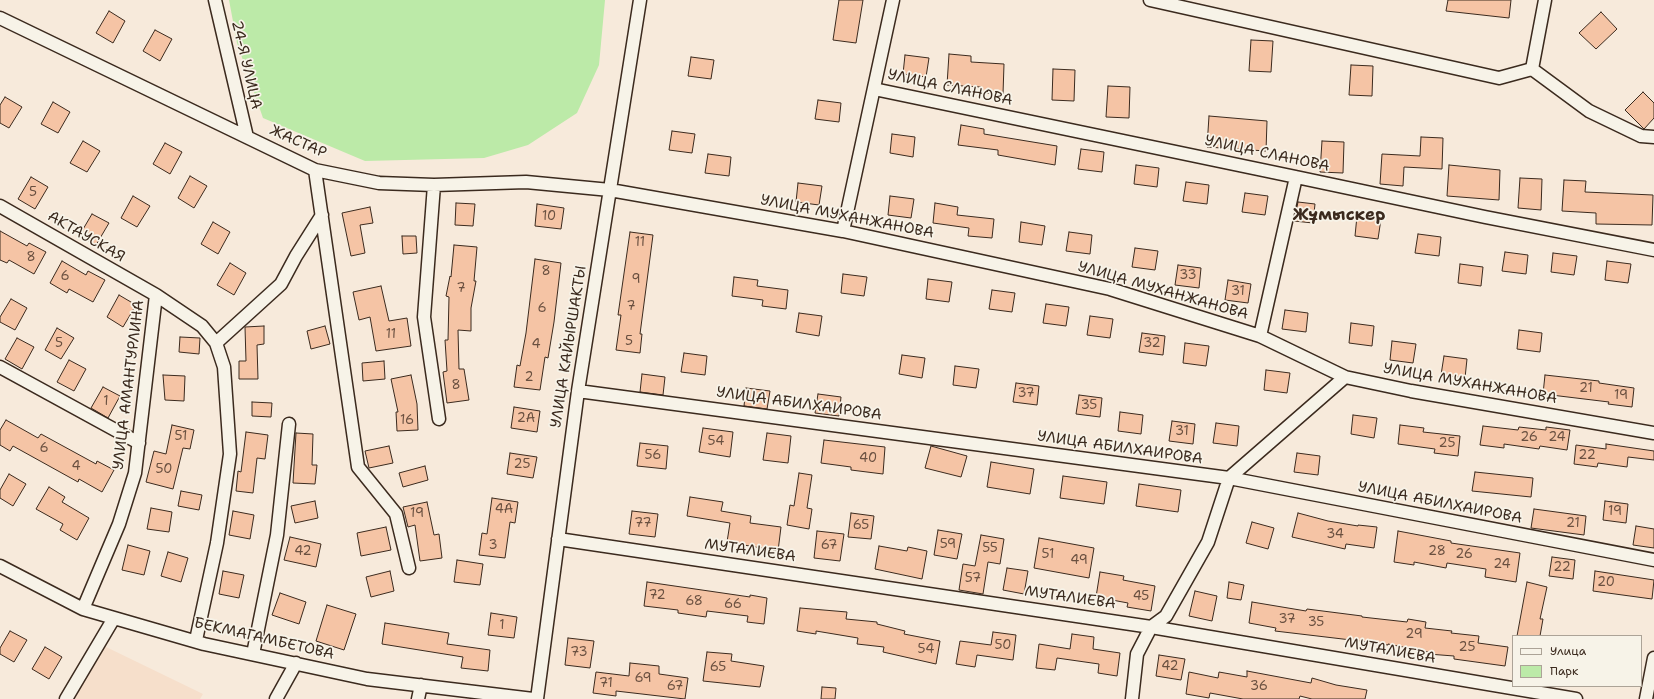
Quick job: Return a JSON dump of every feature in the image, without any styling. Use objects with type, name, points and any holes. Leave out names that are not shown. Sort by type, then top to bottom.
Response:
[{"type":"street","name":"24-Я УЛИЦА","points":[[215,0],[247,137]]},
{"type":"street","name":"УЛИЦА КАЙЫРШАКТЫ","points":[[537,699],[578,391],[640,0]]},
{"type":"street","name":"УЛИЦА СЛАНОВА","points":[[843,231],[893,0]]},
{"type":"street","points":[[1150,0],[1499,78],[1532,69]]},
{"type":"street","points":[[1532,69],[1545,0]]},
{"type":"street","name":"ЖАСТАР","points":[[0,18],[315,170],[379,183],[434,185],[526,182],[610,190]]},
{"type":"street","points":[[1532,69],[1589,111],[1641,136],[1654,137]]},
{"type":"street","name":"УЛИЦА СЛАНОВА","points":[[874,89],[1296,176],[1485,217],[1654,250]]},
{"type":"street","points":[[315,170],[358,466],[396,514],[409,568]]},
{"type":"street","points":[[1260,336],[1296,176]]},
{"type":"street","points":[[434,185],[424,318],[439,419]]},
{"type":"street","name":"УЛИЦА МУХАНЖАНОВА","points":[[610,190],[843,231],[1110,289],[1260,336],[1345,377],[1411,391],[1654,433]]},
{"type":"street","name":"АКТАУСКАЯ","points":[[0,206],[156,295]]},
{"type":"street","points":[[216,343],[281,284],[296,256],[322,215]]},
{"type":"street","name":"УЛИЦА АМАНТУРЛИНА","points":[[83,609],[119,524],[135,473],[156,295],[202,326],[216,343],[224,367],[230,454],[217,543],[196,640]]},
{"type":"street","points":[[0,367],[139,443]]},
{"type":"street","points":[[1132,699],[1137,654],[1151,626],[1166,616],[1208,542],[1229,478],[1345,377]]},
{"type":"street","name":"УЛИЦА АБИЛХАИРОВА","points":[[578,391],[1229,478],[1654,560]]},
{"type":"street","points":[[253,654],[277,535],[289,424]]},
{"type":"street","name":"МУТАЛИЕВА","points":[[558,539],[1151,626],[1576,699]]},
{"type":"street","name":"БЕКМАГАМБЕТОВА","points":[[0,566],[83,609],[196,640],[367,679],[534,699]]},
{"type":"street","points":[[66,699],[114,618]]},
{"type":"street","points":[[1646,699],[1654,658]]},
{"type":"street","points":[[276,699],[296,663]]},
{"type":"street","points":[[418,699],[421,685]]},
{"type":"shaded area","points":[[104,646],[203,694],[200,699],[74,699]]},
{"type":"green space","points":[[229,0],[605,0],[599,65],[577,113],[528,145],[484,158],[365,161],[263,118],[237,43]]},
{"type":"building","points":[[839,0],[863,0],[856,43],[833,40]]},
{"type":"building","points":[[1448,0],[1511,0],[1509,18],[1446,11]]},
{"type":"building","points":[[109,11],[125,21],[113,43],[96,33]]},
{"type":"building","points":[[1601,12],[1617,29],[1596,49],[1579,33]]},
{"type":"building","points":[[155,30],[172,39],[160,61],[143,51]]},
{"type":"building","points":[[1251,40],[1273,41],[1271,72],[1249,71]]},
{"type":"building","points":[[949,54],[971,56],[971,62],[1004,64],[1003,94],[981,93],[981,87],[947,85]]},
{"type":"building","points":[[905,55],[929,58],[926,77],[903,74]]},
{"type":"building","points":[[691,57],[714,60],[711,79],[688,76]]},
{"type":"building","points":[[1351,65],[1373,66],[1372,96],[1349,95]]},
{"type":"building","points":[[1053,69],[1075,70],[1074,101],[1052,100]]},
{"type":"building","points":[[1108,86],[1130,87],[1129,118],[1106,117]]},
{"type":"building","points":[[1643,92],[1654,103],[1654,118],[1644,129],[1625,110]]},
{"type":"building","points":[[5,97],[22,107],[9,128],[0,123],[0,105]]},
{"type":"building","points":[[818,100],[841,103],[839,122],[815,119]]},
{"type":"building","points":[[53,102],[70,112],[58,133],[41,124]]},
{"type":"building","points":[[1209,116],[1267,121],[1266,151],[1207,147]]},
{"type":"building","points":[[961,125],[984,129],[984,134],[1057,146],[1055,165],[998,155],[998,150],[958,145]]},
{"type":"building","points":[[672,131],[695,134],[692,153],[669,150]]},
{"type":"building","points":[[892,134],[915,137],[913,157],[890,153]]},
{"type":"building","points":[[1421,137],[1443,138],[1442,169],[1404,167],[1403,186],[1380,184],[1382,154],[1420,156]]},
{"type":"building","points":[[83,141],[100,151],[87,172],[70,163]]},
{"type":"building","points":[[1322,141],[1344,142],[1343,173],[1320,172]]},
{"type":"building","points":[[165,143],[182,152],[170,174],[153,164]]},
{"type":"building","points":[[1081,149],[1104,152],[1102,172],[1078,169]]},
{"type":"building","points":[[708,154],[731,157],[729,176],[705,173]]},
{"type":"building","points":[[1136,165],[1159,168],[1157,187],[1134,184]]},
{"type":"building","points":[[1449,165],[1500,170],[1499,200],[1447,196]]},
{"type":"building","points":[[190,176],[207,186],[194,208],[178,198]]},
{"type":"building","points":[[31,177],[48,187],[35,209],[18,199]]},
{"type":"building","points":[[1520,178],[1542,179],[1541,210],[1518,208]]},
{"type":"building","points":[[1564,180],[1586,181],[1585,192],[1653,195],[1652,225],[1596,224],[1596,213],[1562,211]]},
{"type":"building","points":[[1186,182],[1209,185],[1207,204],[1183,201]]},
{"type":"building","points":[[798,183],[822,186],[819,205],[796,202]]},
{"type":"building","points":[[1245,193],[1268,196],[1265,215],[1242,212]]},
{"type":"building","points":[[133,196],[150,206],[137,227],[121,218]]},
{"type":"building","points":[[890,196],[914,199],[911,218],[888,215]]},
{"type":"building","points":[[1298,202],[1315,204],[1313,223],[1294,221]]},
{"type":"building","points":[[456,203],[475,204],[473,226],[455,225]]},
{"type":"building","points":[[935,203],[958,207],[957,215],[994,219],[992,238],[968,236],[969,228],[933,223]]},
{"type":"building","points":[[537,204],[564,208],[561,229],[535,226]]},
{"type":"building","points":[[370,207],[373,223],[360,225],[365,253],[351,256],[342,213]]},
{"type":"building","points":[[92,214],[109,223],[96,245],[79,236]]},
{"type":"building","points":[[1357,216],[1381,219],[1378,239],[1355,236]]},
{"type":"building","points":[[213,222],[230,232],[218,254],[201,244]]},
{"type":"building","points":[[1021,222],[1045,226],[1042,245],[1019,242]]},
{"type":"building","points":[[0,231],[27,246],[29,243],[46,252],[34,274],[9,260],[7,263],[0,260]]},
{"type":"building","points":[[630,232],[653,235],[640,334],[642,334],[640,353],[616,350],[621,315],[618,315]]},
{"type":"building","points":[[1069,232],[1092,235],[1090,254],[1066,251]]},
{"type":"building","points":[[1418,234],[1441,237],[1439,256],[1415,253]]},
{"type":"building","points":[[402,236],[416,236],[417,253],[403,254]]},
{"type":"building","points":[[454,245],[477,247],[474,281],[476,281],[471,308],[471,331],[458,330],[459,369],[464,369],[469,400],[447,403],[443,372],[447,371],[445,340],[448,340],[449,297],[446,296],[450,276],[451,277]]},
{"type":"building","points":[[1135,248],[1158,251],[1155,270],[1132,267]]},
{"type":"building","points":[[1505,252],[1528,255],[1526,274],[1502,271]]},
{"type":"building","points":[[1553,253],[1577,256],[1574,275],[1551,272]]},
{"type":"building","points":[[535,259],[561,263],[554,322],[548,358],[545,357],[540,390],[514,387],[517,365],[520,366],[526,333]]},
{"type":"building","points":[[62,261],[86,275],[88,271],[105,280],[93,302],[69,289],[67,293],[50,283]]},
{"type":"building","points":[[1607,261],[1631,264],[1628,283],[1605,280]]},
{"type":"building","points":[[230,263],[246,273],[234,295],[217,285]]},
{"type":"building","points":[[1460,264],[1483,267],[1481,286],[1458,283]]},
{"type":"building","points":[[1178,265],[1201,268],[1199,288],[1175,285]]},
{"type":"building","points":[[843,274],[867,277],[864,296],[841,293]]},
{"type":"building","points":[[734,277],[758,280],[757,286],[788,290],[786,309],[762,306],[763,300],[732,296]]},
{"type":"building","points":[[928,279],[952,282],[949,302],[926,299]]},
{"type":"building","points":[[1228,280],[1251,284],[1248,303],[1225,300]]},
{"type":"building","points":[[381,286],[389,321],[407,318],[411,346],[376,351],[370,317],[359,320],[353,292]]},
{"type":"building","points":[[992,290],[1015,293],[1012,312],[989,309]]},
{"type":"building","points":[[119,295],[136,305],[123,327],[107,317]]},
{"type":"building","points":[[11,299],[27,308],[15,330],[0,322],[0,317]]},
{"type":"building","points":[[1046,304],[1069,307],[1066,326],[1043,323]]},
{"type":"building","points":[[1285,310],[1308,313],[1306,332],[1282,329]]},
{"type":"building","points":[[799,313],[822,316],[819,336],[796,332]]},
{"type":"building","points":[[1090,316],[1113,319],[1110,338],[1087,335]]},
{"type":"building","points":[[1351,323],[1374,326],[1372,346],[1349,343]]},
{"type":"building","points":[[264,326],[264,344],[257,345],[258,379],[239,379],[239,361],[246,361],[245,327]]},
{"type":"building","points":[[325,326],[330,344],[311,349],[307,331]]},
{"type":"building","points":[[57,328],[74,338],[61,359],[45,350]]},
{"type":"building","points":[[1519,330],[1542,333],[1540,352],[1517,349]]},
{"type":"building","points":[[1142,333],[1165,336],[1163,355],[1139,352]]},
{"type":"building","points":[[180,337],[200,338],[199,354],[179,352]]},
{"type":"building","points":[[17,338],[34,347],[22,369],[5,359]]},
{"type":"building","points":[[1392,341],[1416,344],[1413,363],[1390,360]]},
{"type":"building","points":[[1185,343],[1209,346],[1206,366],[1183,363]]},
{"type":"building","points":[[684,353],[707,356],[705,375],[681,372]]},
{"type":"building","points":[[902,355],[925,358],[922,378],[899,374]]},
{"type":"building","points":[[1444,356],[1467,359],[1465,378],[1441,375]]},
{"type":"building","points":[[69,360],[86,369],[74,391],[57,382]]},
{"type":"building","points":[[384,361],[385,379],[363,381],[362,363]]},
{"type":"building","points":[[955,366],[979,369],[976,388],[953,385]]},
{"type":"building","points":[[1266,370],[1290,373],[1287,393],[1264,390]]},
{"type":"building","points":[[642,374],[665,377],[663,395],[640,392]]},
{"type":"building","points":[[163,375],[185,376],[184,401],[165,400]]},
{"type":"building","points":[[411,375],[417,404],[418,430],[397,431],[396,412],[398,412],[391,379]]},
{"type":"building","points":[[1545,375],[1599,381],[1599,383],[1634,388],[1632,407],[1608,404],[1609,402],[1543,394]]},
{"type":"building","points":[[1016,383],[1039,386],[1037,405],[1013,402]]},
{"type":"building","points":[[103,387],[120,396],[108,418],[91,408]]},
{"type":"building","points":[[746,388],[770,391],[767,409],[744,406]]},
{"type":"building","points":[[818,394],[841,397],[839,416],[815,413]]},
{"type":"building","points":[[1079,395],[1102,398],[1100,417],[1076,414]]},
{"type":"building","points":[[252,402],[272,403],[271,417],[252,416]]},
{"type":"building","points":[[514,407],[540,411],[537,432],[511,428]]},
{"type":"building","points":[[1120,412],[1143,415],[1141,434],[1118,431]]},
{"type":"building","points":[[1353,415],[1377,418],[1374,438],[1351,434]]},
{"type":"building","points":[[6,420],[38,438],[41,434],[96,464],[97,461],[114,470],[102,492],[79,479],[78,482],[13,446],[10,451],[0,445],[0,430]]},
{"type":"building","points":[[1172,421],[1195,424],[1193,444],[1169,441]]},
{"type":"building","points":[[1216,423],[1239,426],[1237,446],[1213,443]]},
{"type":"building","points":[[172,425],[194,430],[190,449],[183,448],[173,489],[146,482],[154,451],[166,454]]},
{"type":"building","points":[[1400,425],[1424,428],[1423,432],[1460,436],[1458,456],[1434,453],[1435,449],[1398,444]]},
{"type":"building","points":[[1483,426],[1518,430],[1519,427],[1546,430],[1546,427],[1570,430],[1567,450],[1540,446],[1539,449],[1504,444],[1504,448],[1480,445]]},
{"type":"building","points":[[703,428],[733,432],[730,457],[699,452]]},
{"type":"building","points":[[246,432],[268,435],[265,459],[257,458],[253,493],[236,491],[238,471],[241,472]]},
{"type":"building","points":[[296,433],[313,434],[312,465],[317,465],[315,484],[293,483]]},
{"type":"building","points":[[767,433],[791,436],[788,463],[763,460]]},
{"type":"building","points":[[824,440],[885,447],[883,474],[851,470],[851,467],[821,463]]},
{"type":"building","points":[[640,443],[668,446],[666,469],[637,466]]},
{"type":"building","points":[[1606,444],[1654,451],[1654,460],[1628,457],[1627,467],[1598,463],[1597,467],[1574,464],[1576,445],[1606,449]]},
{"type":"building","points":[[389,446],[393,463],[369,468],[365,451]]},
{"type":"building","points":[[931,446],[967,456],[961,477],[925,468]]},
{"type":"building","points":[[510,453],[537,457],[533,478],[507,474]]},
{"type":"building","points":[[1297,453],[1320,456],[1318,475],[1294,472]]},
{"type":"building","points":[[991,462],[1034,469],[1030,494],[987,487]]},
{"type":"building","points":[[425,466],[428,480],[403,487],[399,473]]},
{"type":"building","points":[[1475,472],[1533,478],[1531,497],[1472,491]]},
{"type":"building","points":[[799,473],[812,475],[807,508],[812,509],[809,529],[787,525],[790,505],[794,506]]},
{"type":"building","points":[[9,474],[26,484],[13,506],[0,498],[0,490]]},
{"type":"building","points":[[1063,476],[1107,482],[1104,504],[1060,498]]},
{"type":"building","points":[[1139,484],[1181,490],[1178,512],[1136,506]]},
{"type":"building","points":[[49,487],[65,497],[62,502],[89,518],[77,540],[60,530],[63,524],[36,509]]},
{"type":"building","points":[[181,491],[202,495],[199,510],[178,506]]},
{"type":"building","points":[[690,497],[723,502],[721,511],[751,516],[750,523],[781,527],[778,551],[727,542],[730,523],[687,516]]},
{"type":"building","points":[[492,498],[518,502],[515,523],[510,522],[505,558],[479,555],[482,533],[487,534]]},
{"type":"building","points":[[315,501],[318,518],[295,523],[291,506]]},
{"type":"building","points":[[1605,501],[1628,504],[1626,523],[1603,520]]},
{"type":"building","points":[[427,502],[434,535],[439,534],[442,558],[420,561],[415,525],[408,527],[403,507]]},
{"type":"building","points":[[151,508],[172,512],[169,532],[147,529]]},
{"type":"building","points":[[1534,509],[1586,516],[1584,535],[1531,528]]},
{"type":"building","points":[[233,511],[254,515],[250,539],[229,535]]},
{"type":"building","points":[[632,511],[658,514],[655,537],[629,534]]},
{"type":"building","points":[[851,513],[874,516],[871,539],[848,537]]},
{"type":"building","points":[[1298,513],[1328,521],[1358,526],[1377,527],[1374,548],[1346,544],[1345,549],[1292,537]]},
{"type":"building","points":[[1252,522],[1274,528],[1268,549],[1246,543]]},
{"type":"building","points":[[1636,526],[1654,529],[1654,548],[1633,545]]},
{"type":"building","points":[[386,527],[391,550],[361,556],[357,533]]},
{"type":"building","points":[[938,530],[962,534],[957,559],[934,555]]},
{"type":"building","points":[[817,531],[844,534],[840,561],[814,558]]},
{"type":"building","points":[[1398,531],[1451,541],[1451,543],[1520,553],[1516,582],[1485,577],[1486,569],[1447,563],[1446,568],[1414,562],[1414,565],[1394,562]]},
{"type":"building","points":[[981,535],[1004,539],[1000,564],[988,562],[983,594],[959,590],[963,564],[975,566]]},
{"type":"building","points":[[290,537],[321,544],[316,567],[284,560]]},
{"type":"building","points":[[1039,538],[1094,548],[1089,578],[1034,568]]},
{"type":"building","points":[[128,545],[150,551],[144,575],[122,570]]},
{"type":"building","points":[[879,546],[907,551],[908,547],[927,551],[922,579],[875,569]]},
{"type":"building","points":[[168,552],[188,558],[181,582],[161,576]]},
{"type":"building","points":[[1552,557],[1575,560],[1573,579],[1549,576]]},
{"type":"building","points":[[457,560],[483,564],[480,585],[454,582]]},
{"type":"building","points":[[1007,568],[1028,571],[1024,594],[1003,590]]},
{"type":"building","points":[[223,571],[244,575],[239,598],[219,594]]},
{"type":"building","points":[[390,571],[394,591],[371,597],[366,577]]},
{"type":"building","points":[[1595,571],[1654,580],[1652,599],[1593,591]]},
{"type":"building","points":[[1100,572],[1124,576],[1123,580],[1155,586],[1151,611],[1127,607],[1128,603],[1096,597]]},
{"type":"building","points":[[647,582],[750,597],[750,595],[767,598],[764,624],[747,622],[748,616],[707,611],[706,617],[678,613],[678,610],[644,606]]},
{"type":"building","points":[[1229,582],[1244,585],[1241,600],[1227,598]]},
{"type":"building","points":[[1527,582],[1547,587],[1540,619],[1543,619],[1540,635],[1517,635]]},
{"type":"building","points":[[1195,591],[1217,596],[1212,621],[1189,616]]},
{"type":"building","points":[[280,593],[306,602],[299,624],[272,615]]},
{"type":"building","points":[[1252,602],[1306,611],[1307,609],[1407,622],[1408,619],[1426,622],[1425,628],[1479,636],[1478,643],[1508,647],[1505,666],[1454,659],[1454,656],[1428,654],[1428,652],[1388,644],[1368,643],[1275,631],[1276,628],[1249,623]]},
{"type":"building","points":[[327,605],[356,614],[344,650],[316,641]]},
{"type":"building","points":[[800,608],[847,612],[846,619],[877,622],[877,624],[905,631],[904,634],[940,641],[936,664],[883,652],[884,647],[857,644],[858,638],[816,631],[816,634],[797,631]]},
{"type":"building","points":[[491,613],[517,617],[514,638],[488,635]]},
{"type":"building","points":[[385,623],[449,633],[447,644],[490,650],[488,671],[461,668],[463,657],[382,644]]},
{"type":"building","points":[[10,631],[27,640],[14,662],[0,654],[0,648]]},
{"type":"building","points":[[993,632],[1016,635],[1013,660],[977,655],[975,667],[956,664],[960,641],[991,645]]},
{"type":"building","points":[[1072,634],[1094,637],[1093,649],[1120,653],[1117,676],[1098,673],[1099,664],[1057,658],[1055,670],[1036,668],[1039,644],[1070,649]]},
{"type":"building","points":[[568,638],[594,641],[590,668],[565,665]]},
{"type":"building","points":[[45,647],[62,657],[49,679],[32,669]]},
{"type":"building","points":[[707,652],[732,654],[731,661],[764,666],[760,687],[703,681]]},
{"type":"building","points":[[1159,655],[1185,659],[1181,680],[1156,676]]},
{"type":"building","points":[[630,663],[659,666],[659,674],[688,678],[685,699],[616,691],[616,696],[593,693],[596,672],[629,676]]},
{"type":"building","points":[[1247,671],[1311,683],[1312,678],[1336,685],[1367,690],[1365,699],[1312,699],[1300,696],[1299,699],[1243,699],[1210,693],[1209,698],[1186,694],[1189,672],[1218,678],[1219,672],[1247,677]]},
{"type":"building","points":[[822,687],[836,688],[835,699],[821,699]]},
{"type":"district","name":"Жұмыскер","points":[[1339,216]]}]
